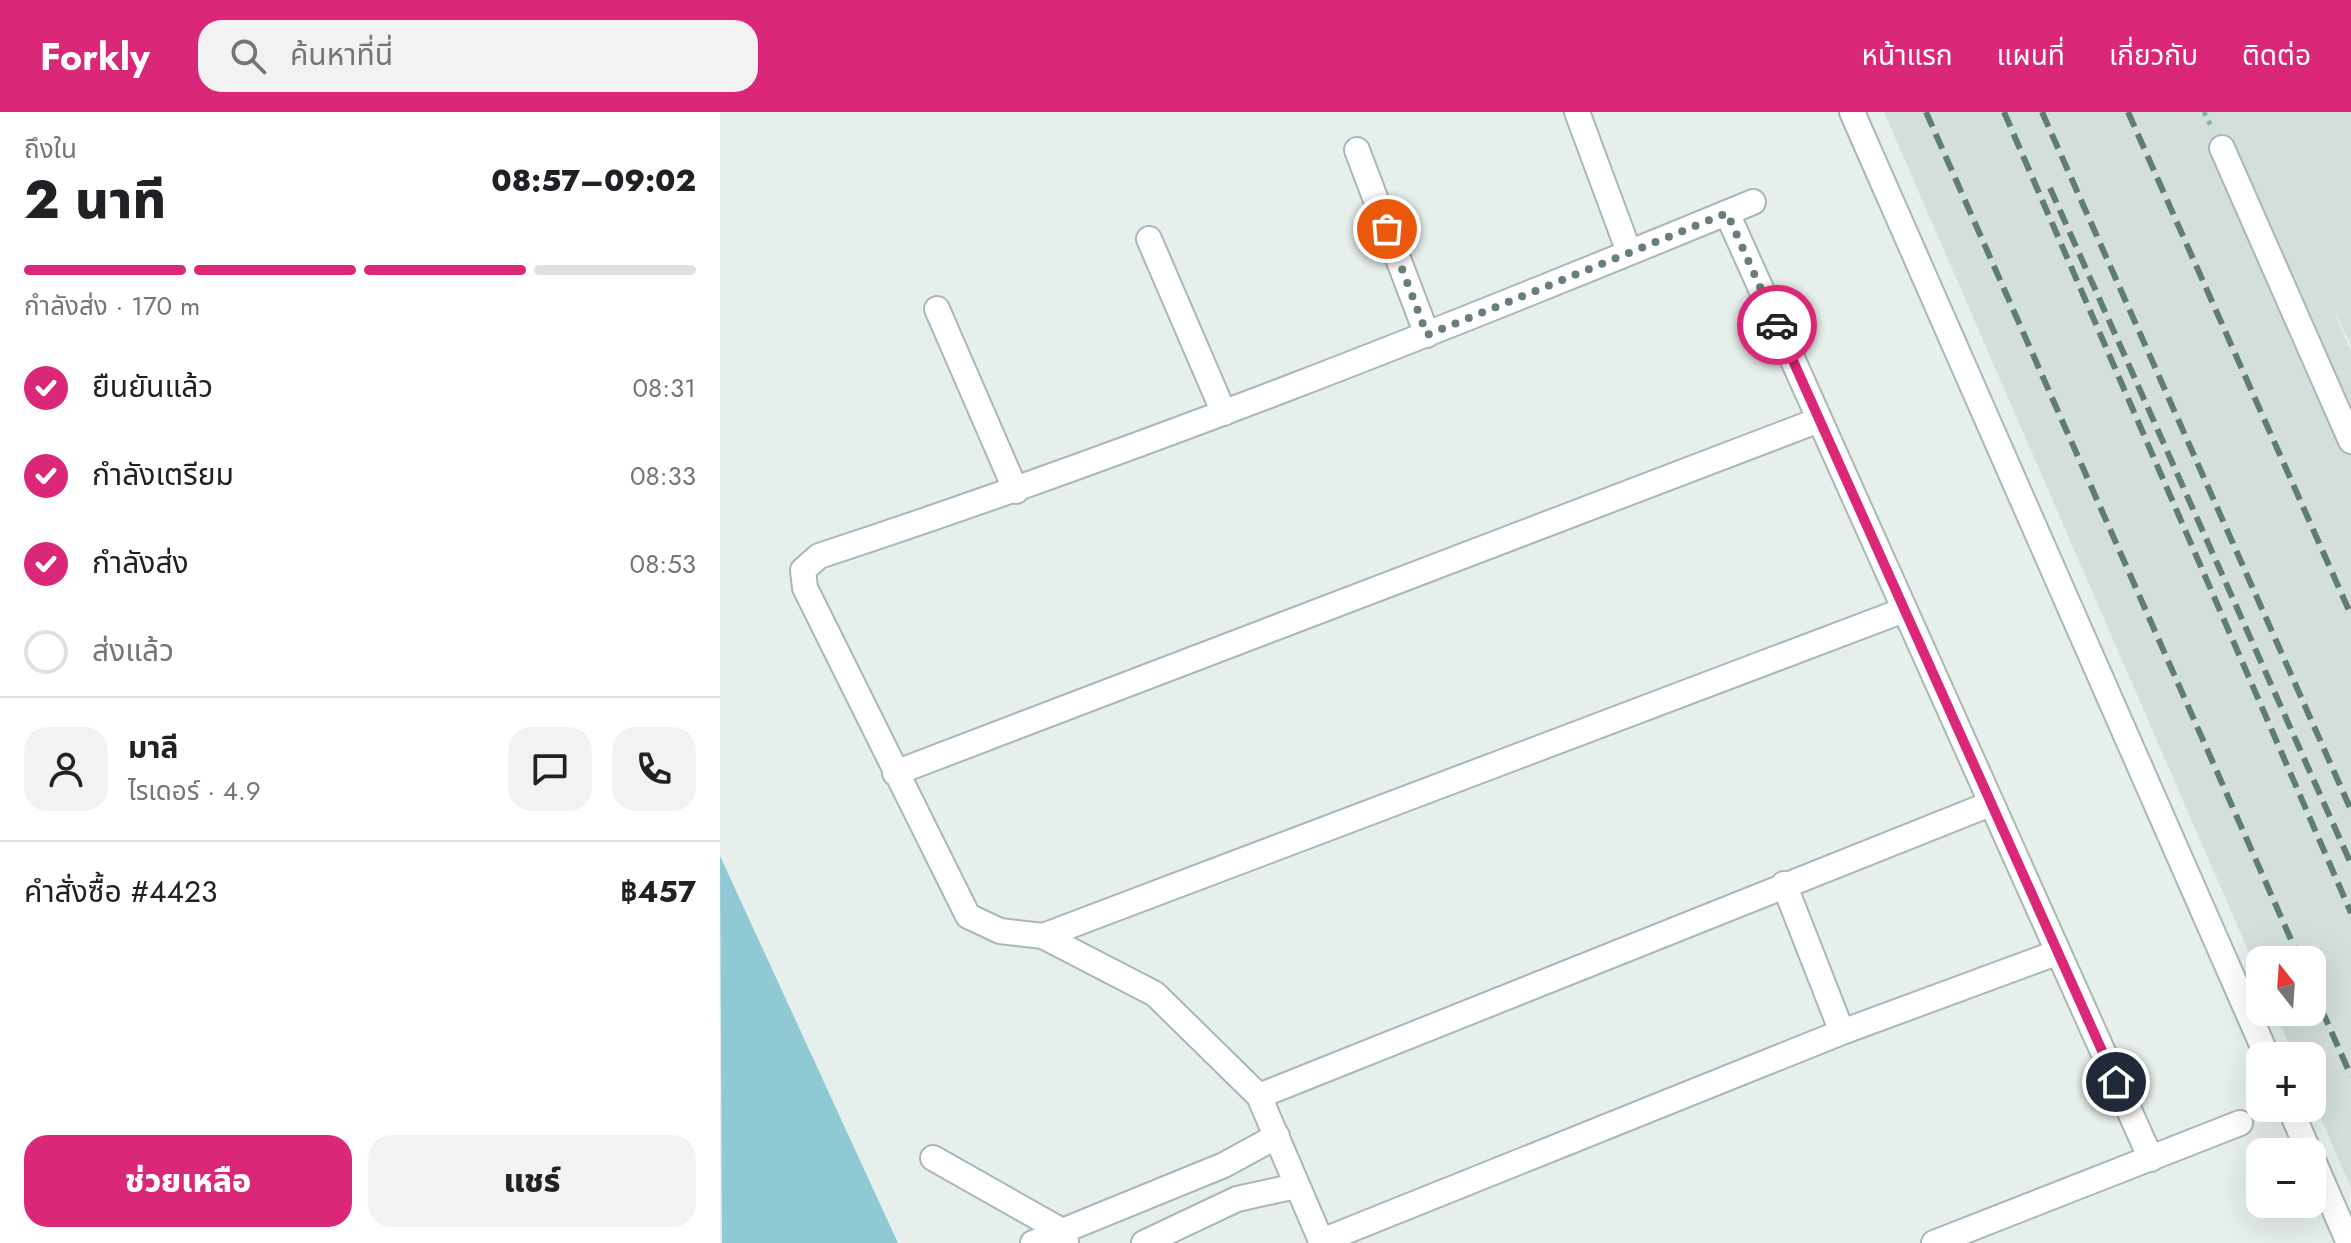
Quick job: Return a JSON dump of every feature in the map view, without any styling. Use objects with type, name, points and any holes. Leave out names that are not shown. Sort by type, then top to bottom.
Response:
[{"type":"street","points":[[1577,112],[1629,252]]},
{"type":"street","points":[[1852,112],[2261,1042]]},
{"type":"street","points":[[2222,148],[2351,441]]},
{"type":"street","points":[[1357,150],[1427,335]]},
{"type":"street","points":[[1753,202],[1427,335],[1224,413],[1016,491],[819,556],[803,570],[805,588],[968,916],[1000,931],[1043,936],[1155,994],[1259,1096],[1322,1242],[1842,1032],[2056,953]]},
{"type":"street","points":[[1727,213],[2056,953],[2151,1159]]},
{"type":"street","points":[[1149,239],[1224,413]]},
{"type":"street","points":[[937,309],[1016,491]]},
{"type":"street","points":[[895,773],[1819,420]]},
{"type":"street","points":[[1043,936],[1904,610]]},
{"type":"street","points":[[1259,1096],[1990,804]]},
{"type":"street","points":[[1784,884],[1842,1032]]},
{"type":"street","points":[[1934,1243],[2240,1123]]},
{"type":"street","points":[[1033,1243],[1064,1237],[1224,1165],[1277,1136]]},
{"type":"street","points":[[933,1158],[1064,1237]]},
{"type":"street","points":[[1144,1243],[1237,1199],[1296,1186]]},
{"type":"street","points":[[2326,1190],[2349,1243]]},
{"type":"shaded area","points":[[1884,112],[2351,112],[2351,345],[2331,304],[2351,351],[2351,1188],[2322,1122],[2326,1122],[2326,1042],[2288,1042],[2281,1026],[2326,1026],[2326,946],[2246,946]]},
{"type":"water","points":[[720,856],[898,1243],[722,1243]]},
{"type":"railway","points":[[1926,112],[2294,946]]},
{"type":"railway","points":[[2004,112],[2351,913]]},
{"type":"railway","points":[[2042,112],[2351,810]]},
{"type":"railway","points":[[2128,112],[2351,615]]},
{"type":"railway","points":[[2050,188],[2351,864]]},
{"type":"railway","points":[[2326,1020],[2351,1076]]},
{"type":"way so far","points":[[1387,229],[1427,335],[1727,213],[1777,325]]},
{"type":"route","points":[[1777,325],[2116,1082]]}]
